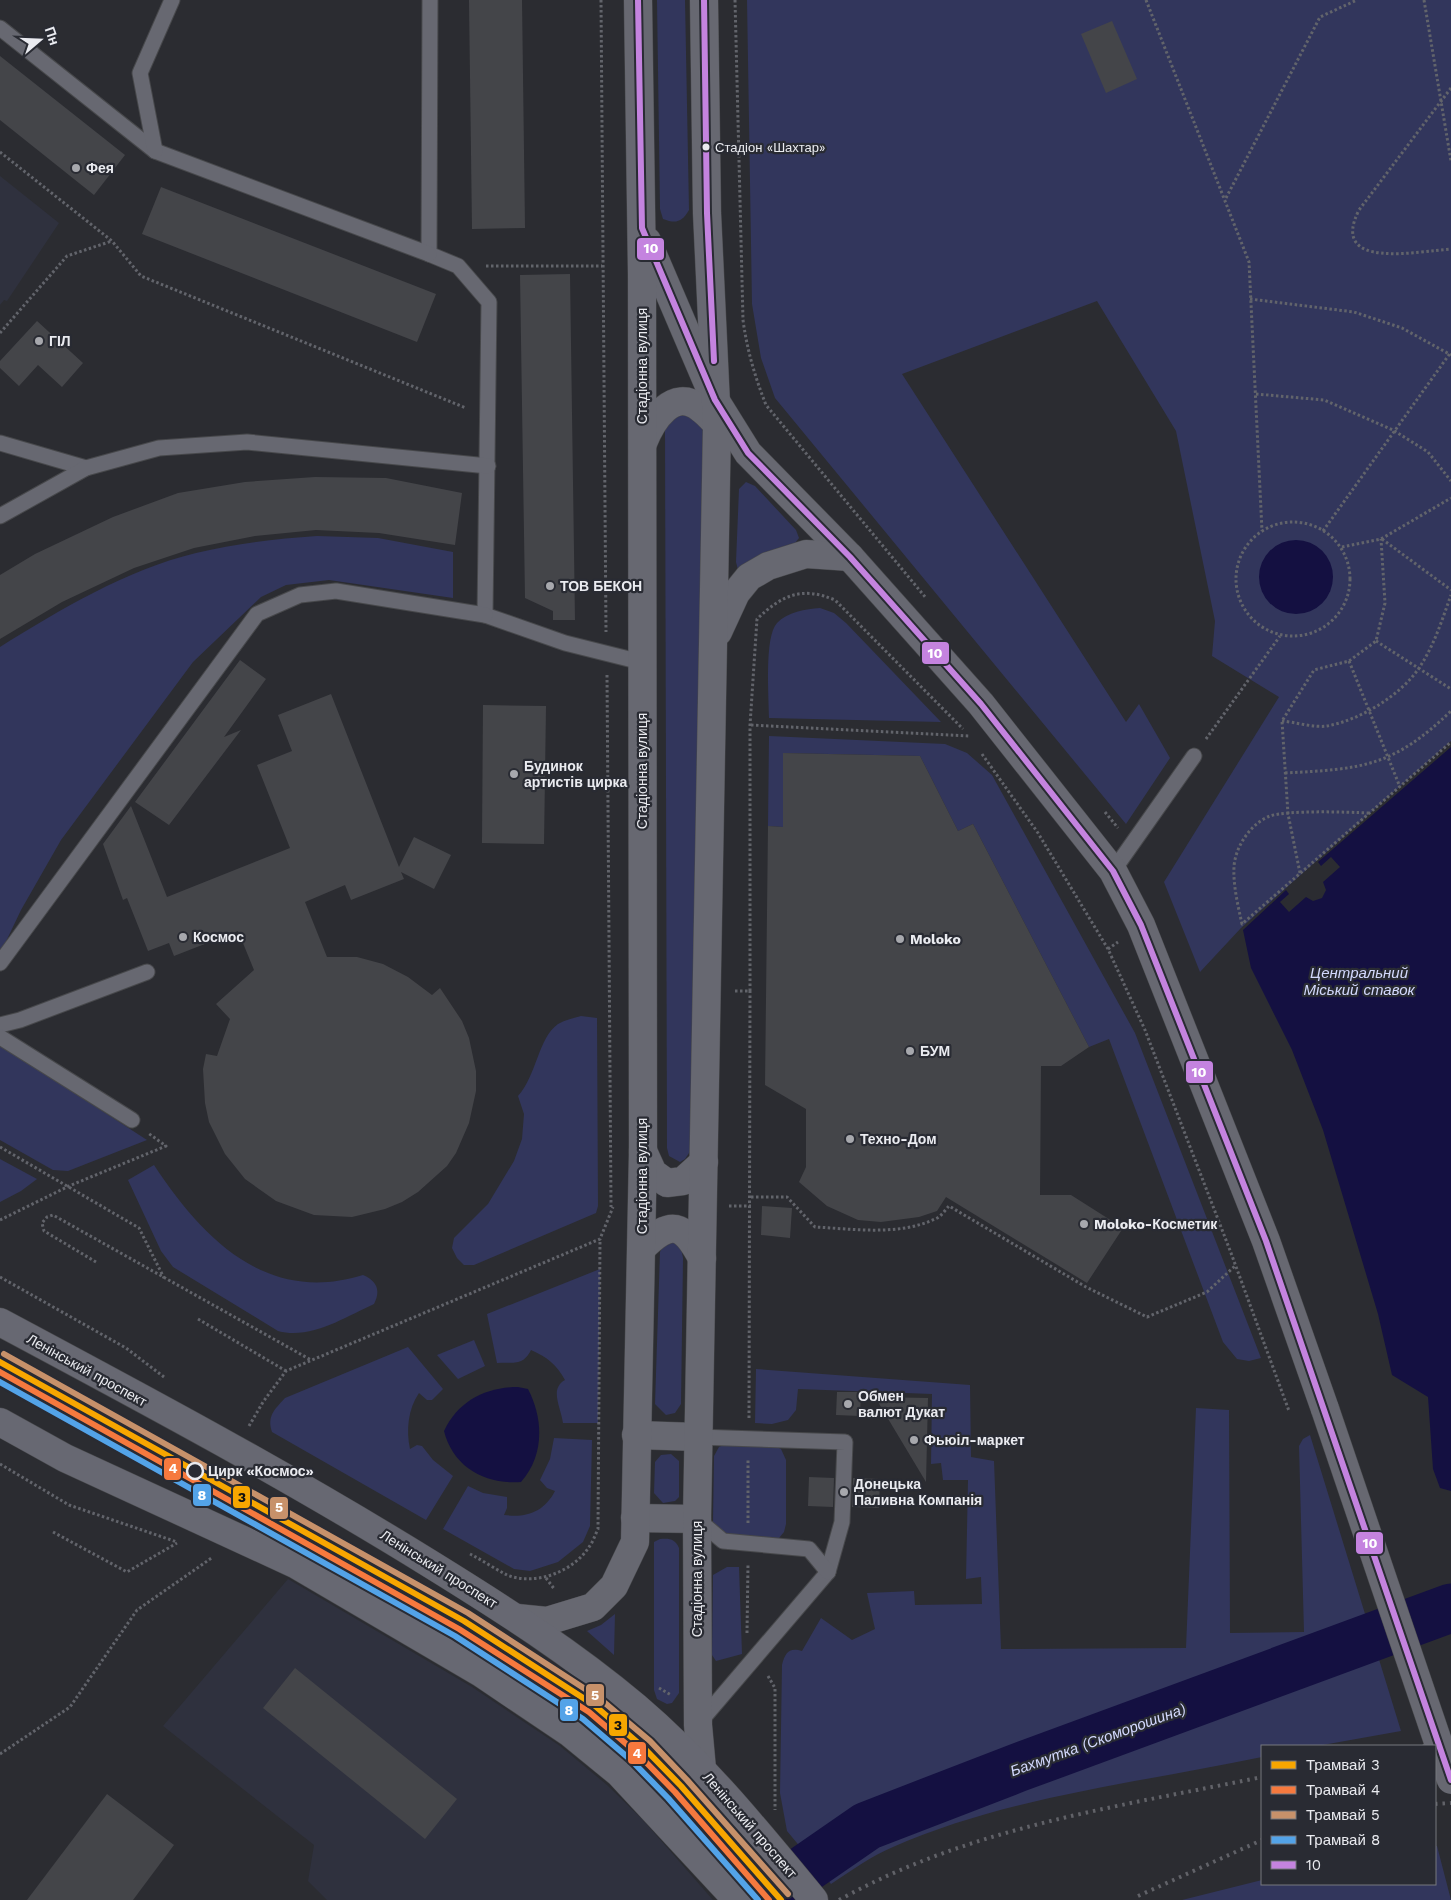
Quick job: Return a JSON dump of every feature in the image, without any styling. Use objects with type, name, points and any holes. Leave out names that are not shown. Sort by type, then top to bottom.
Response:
[{"type":"main road","name":"Ленінський проспект","points":[[0,1322],[352,1515],[517,1618],[585,1666],[615,1690],[702,1769],[814,1900]]},
{"type":"main road","points":[[0,1422],[65,1458],[295,1564],[481,1673],[570,1733],[619,1773],[735,1897]]},
{"type":"street","name":"Стадіонна вулиця","points":[[635,1530],[643,1151],[642,228],[638,0]]},
{"type":"street","name":"Стадіонна вулиця","points":[[702,1769],[698,1724],[697,1519],[714,640],[716,412],[707,214],[704,0]]},
{"type":"street","points":[[642,228],[716,412],[748,453],[850,557],[981,704],[1113,871],[1141,925],[1266,1241],[1451,1780]]},
{"type":"street","points":[[642,447],[650,425],[662,410],[674,403],[687,401],[700,408],[716,412]]},
{"type":"street","points":[[714,640],[736,593],[749,577],[768,566],[806,554],[850,557]]},
{"type":"street","points":[[643,1151],[653,1173],[667,1182],[683,1181],[704,1162]]},
{"type":"street","points":[[642,1248],[655,1235],[668,1228],[682,1231],[687,1235],[702,1258]]},
{"type":"street","points":[[636,1436],[698,1437]]},
{"type":"street","points":[[517,1618],[547,1621],[593,1607],[614,1586],[635,1530],[697,1519]]},
{"type":"lane","points":[[155,151],[140,74],[172,0]]},
{"type":"lane","points":[[429,254],[430,0]]},
{"type":"lane","points":[[0,28],[155,151],[458,266],[489,302],[485,615]]},
{"type":"lane","points":[[0,516],[86,468],[159,448],[247,442],[488,466]]},
{"type":"lane","points":[[0,443],[86,468]]},
{"type":"lane","points":[[0,963],[257,614],[300,595],[336,591],[485,615],[565,643],[641,662]]},
{"type":"lane","points":[[1113,871],[1194,756]]},
{"type":"lane","points":[[0,1024],[20,1020],[147,972]]},
{"type":"lane","points":[[0,1037],[132,1120]]},
{"type":"lane","points":[[698,1437],[845,1442],[842,1522],[828,1572],[698,1724]]},
{"type":"lane","points":[[697,1519],[723,1542],[808,1549],[828,1572]]},
{"type":"path","points":[[469,1553],[508,1575],[546,1578],[578,1558],[589,1547],[598,1529],[600,1240],[611,1207],[600,0]]},
{"type":"path","points":[[1146,0],[1250,262],[1250,299],[1262,531]]},
{"type":"path","points":[[1226,198],[1320,18],[1357,0]]},
{"type":"path","points":[[1424,0],[1451,161]]},
{"type":"path","points":[[1451,88],[1359,210],[1351,225],[1353,239],[1362,249],[1380,254],[1451,249]]},
{"type":"path","points":[[0,152],[112,241],[141,276],[489,417]]},
{"type":"path","points":[[0,333],[66,256],[112,241]]},
{"type":"path","points":[[458,266],[602,266]]},
{"type":"path","points":[[1250,299],[1354,312],[1402,328],[1450,354],[1393,430],[1323,531]]},
{"type":"path","points":[[1256,394],[1324,400],[1393,430],[1428,452],[1451,481]]},
{"type":"path","points":[[1342,548],[1381,539],[1451,498]]},
{"type":"path","points":[[1302,522],[1323,531],[1342,548],[1349,565],[1351,582],[1346,602],[1334,620],[1321,630],[1304,636],[1280,636],[1264,629],[1249,616],[1240,600],[1236,582],[1238,564],[1246,546],[1262,531],[1283,523],[1302,522]]},
{"type":"path","points":[[1381,539],[1451,590]]},
{"type":"path","points":[[1300,873],[1288,814],[1282,721],[1314,670],[1349,661],[1376,641],[1385,603],[1381,539]]},
{"type":"path","points":[[707,990],[750,991],[750,725],[757,619],[783,598],[803,593],[819,593],[835,600],[970,736],[975,744]]},
{"type":"path","points":[[1282,721],[1326,726],[1370,712],[1394,693],[1418,669],[1435,638],[1451,595]]},
{"type":"path","points":[[1194,756],[1280,636]]},
{"type":"path","points":[[1376,641],[1451,690]]},
{"type":"path","points":[[1349,661],[1400,787]]},
{"type":"path","points":[[1285,773],[1338,770],[1388,758],[1413,744],[1451,711]]},
{"type":"path","points":[[750,725],[970,736]]},
{"type":"path","points":[[1369,812],[1270,816],[1255,825],[1241,843],[1234,866],[1242,924],[1451,742]]},
{"type":"path","points":[[981,752],[1038,833],[1108,949],[1145,1030],[1236,1265],[1289,1411]]},
{"type":"path","points":[[609,989],[642,990]]},
{"type":"path","points":[[0,1220],[69,1186],[166,1146],[132,1120]]},
{"type":"path","points":[[0,1147],[139,1228],[164,1278]]},
{"type":"path","points":[[751,1197],[788,1197],[816,1227],[872,1230],[912,1227],[937,1219],[949,1206],[1086,1287],[1147,1317],[1207,1292],[1236,1265]]},
{"type":"path","points":[[703,1206],[751,1206]]},
{"type":"path","points":[[611,1207],[642,1207]]},
{"type":"path","points":[[96,1262],[44,1231],[42,1223],[47,1217],[53,1215],[311,1360]]},
{"type":"path","points":[[249,1426],[263,1402],[286,1371],[600,1240]]},
{"type":"path","points":[[0,1277],[126,1348],[168,1380]]},
{"type":"path","points":[[198,1320],[286,1371]]},
{"type":"path","points":[[241,1422],[258,1431]]},
{"type":"path","points":[[0,1464],[69,1505],[186,1546]]},
{"type":"path","points":[[53,1532],[127,1572],[178,1543]]},
{"type":"path","points":[[0,1754],[70,1707],[137,1610],[216,1554],[208,1552]]},
{"type":"shaded area","points":[[657,0],[685,0],[689,210],[684,217],[675,222],[663,219],[660,209]]},
{"type":"shaded area","points":[[747,0],[1451,0],[1451,741],[1241,928],[1200,972],[1164,882],[1279,697],[1212,656],[1215,621],[1176,431],[1097,301],[902,374],[1126,722],[1139,704],[1170,758],[1126,824],[775,398],[761,358],[752,304]]},
{"type":"shaded area","points":[[0,176],[59,223],[7,301],[4,300],[0,305]]},
{"type":"shaded area","points":[[690,415],[701,425],[704,434],[691,1150],[685,1159],[680,1162],[669,1156],[667,1148],[665,426],[676,416]]},
{"type":"shaded area","points":[[746,482],[755,486],[796,530],[799,538],[795,543],[766,552],[738,570],[736,562],[739,489]]},
{"type":"shaded area","points":[[317,536],[378,538],[453,552],[453,598],[329,580],[286,585],[261,597],[193,662],[61,840],[21,910],[0,954],[0,647],[95,592],[119,580],[170,560],[241,544]]},
{"type":"shaded area","points":[[820,608],[834,613],[846,623],[941,722],[769,718],[769,654],[773,630],[777,623],[786,616],[803,610]]},
{"type":"shaded area","points":[[769,736],[945,744],[967,753],[992,775],[1135,1033],[1261,1358],[1249,1361],[1237,1359],[1223,1342],[1109,1039],[1089,1047],[973,824],[958,831],[920,756],[783,753],[783,827],[768,826]]},
{"type":"shaded area","points":[[581,1016],[597,1018],[598,1206],[596,1213],[474,1265],[464,1265],[457,1258],[452,1248],[454,1238],[488,1204],[514,1161],[522,1139],[524,1114],[518,1096],[529,1078],[551,1030],[558,1024]]},
{"type":"shaded area","points":[[0,1045],[147,1140],[68,1171],[53,1170],[0,1140]]},
{"type":"shaded area","points":[[0,1159],[37,1179],[21,1191],[0,1202]]},
{"type":"shaded area","points":[[154,1165],[194,1218],[216,1240],[241,1259],[268,1273],[297,1281],[328,1282],[363,1275],[372,1280],[376,1286],[377,1294],[374,1304],[340,1321],[315,1330],[290,1333],[278,1331],[173,1267],[161,1251],[128,1180]]},
{"type":"shaded area","points":[[673,1241],[681,1248],[683,1258],[681,1404],[675,1413],[666,1415],[655,1404],[660,1252],[663,1246]]},
{"type":"shaded area","points":[[600,1269],[598,1423],[563,1423],[557,1393],[560,1384],[565,1380],[559,1370],[551,1362],[531,1350],[525,1359],[521,1361],[497,1363],[487,1314]]},
{"type":"shaded area","points":[[474,1340],[485,1366],[458,1379],[437,1355]]},
{"type":"shaded area","points":[[408,1347],[443,1389],[432,1400],[427,1400],[419,1393],[415,1399],[409,1420],[410,1449],[417,1445],[422,1446],[433,1460],[453,1476],[426,1520],[272,1432],[270,1422],[272,1414],[285,1398]]},
{"type":"shaded area","points":[[756,1369],[970,1385],[971,1457],[994,1461],[1001,1649],[1186,1648],[1196,1408],[1229,1410],[1230,1633],[1304,1632],[1299,1446],[1303,1439],[1310,1435],[1401,1731],[1323,1745],[1261,1745],[1261,1757],[1075,1793],[982,1815],[937,1830],[885,1851],[831,1884],[787,1831],[780,1793],[783,1661],[788,1652],[794,1650],[802,1651],[821,1618],[852,1640],[875,1629],[867,1593],[914,1591],[915,1605],[982,1604],[981,1577],[966,1579],[968,1480],[943,1480],[941,1463],[931,1464],[932,1394],[798,1389],[796,1410],[788,1420],[772,1424],[755,1423]]},
{"type":"shaded area","points":[[554,1438],[592,1440],[590,1526],[583,1542],[558,1562],[530,1571],[514,1569],[443,1529],[468,1486],[483,1493],[507,1497],[507,1508],[504,1515],[527,1514],[540,1509],[555,1491],[547,1488],[540,1480],[550,1459]]},
{"type":"shaded area","points":[[728,1443],[770,1444],[781,1449],[786,1460],[786,1524],[784,1532],[779,1538],[723,1536],[715,1530],[713,1522],[714,1456],[719,1447]]},
{"type":"shaded area","points":[[671,1454],[679,1461],[679,1497],[675,1501],[663,1503],[654,1493],[655,1462],[661,1455]]},
{"type":"shaded area","points":[[660,1539],[672,1540],[679,1548],[679,1693],[672,1703],[667,1704],[657,1699],[654,1690],[654,1542]]},
{"type":"shaded area","points":[[727,1567],[739,1567],[742,1654],[716,1661],[712,1655],[713,1575]]},
{"type":"shaded area","points":[[288,1579],[472,1687],[560,1746],[607,1785],[643,1820],[713,1900],[327,1900],[308,1881],[314,1845],[163,1726]]},
{"type":"shaded area","points":[[615,1614],[614,1655],[587,1631],[601,1625]]},
{"type":"shaded area","points":[[1437,1846],[1451,1900],[1182,1900],[1261,1880],[1261,1885],[1436,1885]]},
{"type":"water","points":[[1289,540],[1303,540],[1317,546],[1327,556],[1333,570],[1333,584],[1327,598],[1317,608],[1303,614],[1289,614],[1275,608],[1265,598],[1259,584],[1259,570],[1265,556],[1275,546]]},
{"type":"water","name":"Центральний Міський ставок","points":[[1451,747],[1451,1491],[1440,1488],[1433,1469],[1428,1397],[1392,1375],[1378,1314],[1323,1130],[1292,1050],[1251,968],[1243,930],[1286,890],[1289,894],[1280,902],[1289,912],[1306,897],[1313,901],[1322,898],[1326,890],[1323,882],[1340,867],[1331,857],[1321,866],[1318,862]]},
{"type":"water","points":[[518,1387],[528,1389],[537,1413],[539,1437],[534,1461],[529,1472],[521,1482],[508,1482],[483,1477],[463,1464],[455,1455],[448,1444],[444,1431],[457,1411],[474,1398],[495,1390]]},
{"type":"building","points":[[469,0],[522,0],[525,228],[472,229]]},
{"type":"building","points":[[1112,21],[1137,79],[1106,93],[1081,34]]},
{"type":"building","points":[[0,56],[125,155],[94,195],[0,120]]},
{"type":"building","points":[[161,187],[436,294],[417,342],[142,234]]},
{"type":"building","points":[[570,274],[575,620],[553,620],[553,611],[525,598],[520,275]]},
{"type":"building","name":"ГІЛ","points":[[37,321],[83,363],[62,387],[38,365],[19,386],[0,368],[0,361]]},
{"type":"building","points":[[315,477],[386,478],[462,493],[455,545],[379,533],[316,530],[255,536],[194,548],[134,568],[62,602],[0,639],[0,575],[35,554],[113,517],[178,493],[245,482]]},
{"type":"building","points":[[240,660],[266,679],[224,737],[241,730],[169,825],[135,802]]},
{"type":"building","name":"Космос","points":[[331,694],[399,867],[414,837],[451,855],[434,889],[401,872],[404,879],[351,900],[345,885],[305,902],[327,957],[357,957],[383,964],[408,977],[432,995],[440,988],[462,1021],[469,1038],[476,1071],[476,1091],[469,1123],[456,1153],[447,1166],[418,1192],[402,1202],[385,1209],[352,1217],[314,1215],[276,1201],[245,1179],[225,1154],[209,1122],[205,1103],[203,1069],[206,1054],[217,1056],[230,1019],[216,1004],[254,970],[238,931],[174,956],[169,943],[148,951],[127,898],[123,900],[103,844],[131,806],[167,897],[290,848],[257,765],[292,751],[278,715]]},
{"type":"building","name":"Будинок артистів цирка","points":[[483,705],[546,706],[544,844],[482,843]]},
{"type":"building","name":"Moloko","points":[[783,753],[920,756],[958,831],[973,824],[1089,1047],[1061,1066],[1041,1066],[1040,1195],[1071,1195],[1123,1228],[1087,1283],[946,1197],[937,1211],[919,1217],[881,1222],[858,1220],[827,1206],[799,1182],[806,1167],[806,1109],[765,1085],[768,826],[783,827]]},
{"type":"building","points":[[762,1206],[792,1208],[790,1238],[761,1235]]},
{"type":"building","name":"Обмен валют Дукат","points":[[837,1392],[861,1392],[860,1416],[836,1415]]},
{"type":"building","name":"Фьюіл-маркет","points":[[875,1397],[928,1398],[926,1482]]},
{"type":"building","points":[[809,1477],[834,1478],[833,1507],[808,1506]]},
{"type":"building","points":[[853,1478],[880,1479],[879,1508],[852,1507]]},
{"type":"building","points":[[295,1668],[457,1799],[425,1839],[263,1708]]},
{"type":"building","points":[[107,1794],[174,1845],[133,1900],[27,1900]]},
{"type":"waterway","name":"Бахмутка (Скоморошина)","points":[[760,1900],[867,1826],[1017,1768],[1451,1608]]},
{"type":"railway","points":[[1429,1745],[1451,1741]]},
{"type":"railway","points":[[839,1900],[889,1875],[940,1854],[992,1837],[1045,1822],[1261,1777]]},
{"type":"railway","points":[[1436,1804],[1451,1803]]},
{"type":"railway","points":[[1138,1896],[1261,1840]]},
{"type":"tram line","name":"5","points":[[4,1354],[468,1613],[599,1698],[650,1741],[788,1894]]},
{"type":"tram line","name":"3","points":[[0,1362],[464,1621],[594,1705],[644,1748],[681,1786],[781,1900]]},
{"type":"tram line","name":"4","points":[[0,1372],[459,1629],[589,1712],[638,1754],[675,1792],[769,1900]]},
{"type":"tram line","name":"8","points":[[0,1382],[455,1636],[583,1719],[632,1761],[668,1798],[758,1900]]},
{"type":"transit line","name":"10","points":[[638,0],[642,228],[715,400],[748,453],[850,557],[981,704],[1113,871],[1141,925],[1266,1241],[1451,1780]]},
{"type":"transit line","name":"10","points":[[704,0],[707,213],[714,361]]},
{"type":"place","name":"Стадіон «Шахтар»","points":[[706,147]]},
{"type":"place","name":"Фея","points":[[76,168]]},
{"type":"place","name":"ГІЛ","points":[[39,341]]},
{"type":"place","name":"ТОВ БЕКОН","points":[[550,586]]},
{"type":"place","name":"Будинок артистів цирка","points":[[514,774]]},
{"type":"place","name":"Космос","points":[[183,937]]},
{"type":"place","name":"Moloko","points":[[900,939]]},
{"type":"place","name":"БУМ","points":[[910,1051]]},
{"type":"place","name":"Техно-Дом","points":[[850,1139]]},
{"type":"place","name":"Moloko-Косметик","points":[[1084,1224]]},
{"type":"place","name":"Обмен валют Дукат","points":[[848,1404]]},
{"type":"place","name":"Фьюіл-маркет","points":[[914,1440]]},
{"type":"place","name":"Цирк «Космос»","points":[[195,1471]]},
{"type":"place","name":"Донецька Паливна Компанія","points":[[844,1492]]}]
